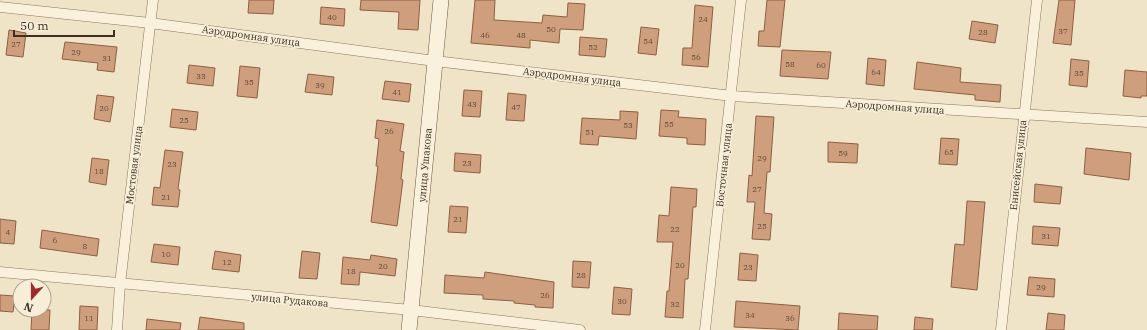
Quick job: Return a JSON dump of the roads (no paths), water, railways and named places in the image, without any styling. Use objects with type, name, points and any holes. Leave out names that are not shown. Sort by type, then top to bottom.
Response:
[{"type":"street","name":"Мостовая улица","points":[[117,330],[120,284],[153,0]]},
{"type":"street","name":"улица Ушакова","points":[[409,330],[441,0]]},
{"type":"street","name":"Восточная улица","points":[[705,330],[732,96],[741,0]]},
{"type":"street","name":"Енисейская улица","points":[[1001,330],[1023,115],[1037,0]]},
{"type":"street","name":"Аэродромная улица","points":[[0,7],[150,23],[435,61],[732,96],[1147,122]]},
{"type":"street","name":"улица Рудакова","points":[[0,272],[411,310],[580,330]]}]
